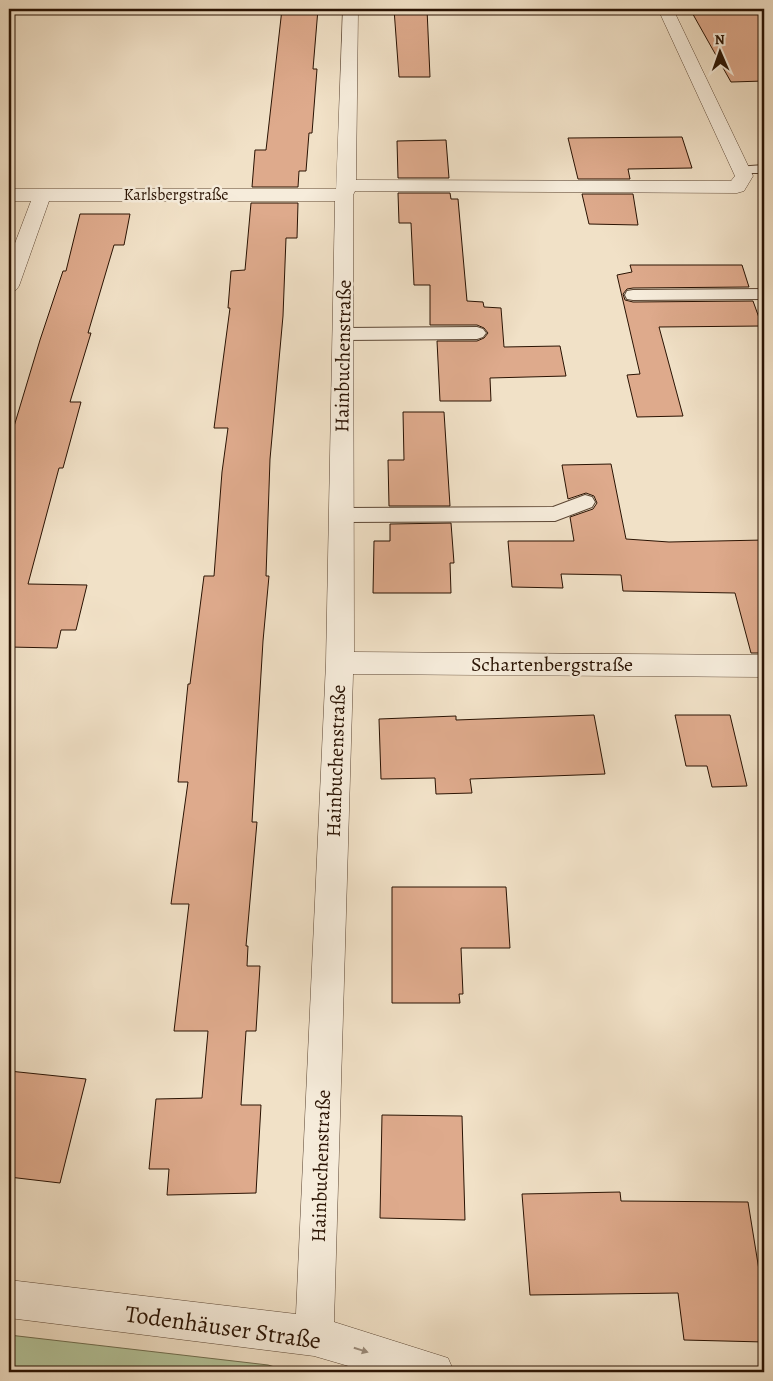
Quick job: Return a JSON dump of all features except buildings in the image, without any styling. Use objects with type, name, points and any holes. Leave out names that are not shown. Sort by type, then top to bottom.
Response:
[{"type":"street","name":"Hainbuchenstraße","points":[[314,1336],[340,663],[345,190],[350,9]]},
{"type":"street","points":[[345,190],[739,178],[665,9]]},
{"type":"street","name":"Karlsbergstraße","points":[[9,195],[345,190]]},
{"type":"street","points":[[9,286],[42,195]]},
{"type":"street","name":"Schartenbergstraße","points":[[340,663],[764,666]]},
{"type":"street","name":"Todenhäuser Straße","points":[[9,1299],[314,1336],[434,1372]]},
{"type":"lane","points":[[739,178],[764,169]]},
{"type":"lane","points":[[633,294],[764,294]]},
{"type":"lane","points":[[344,334],[477,333]]},
{"type":"lane","points":[[342,515],[555,514],[585,502]]},
{"type":"green space","points":[[9,1335],[268,1365],[291,1372],[9,1372]]}]
